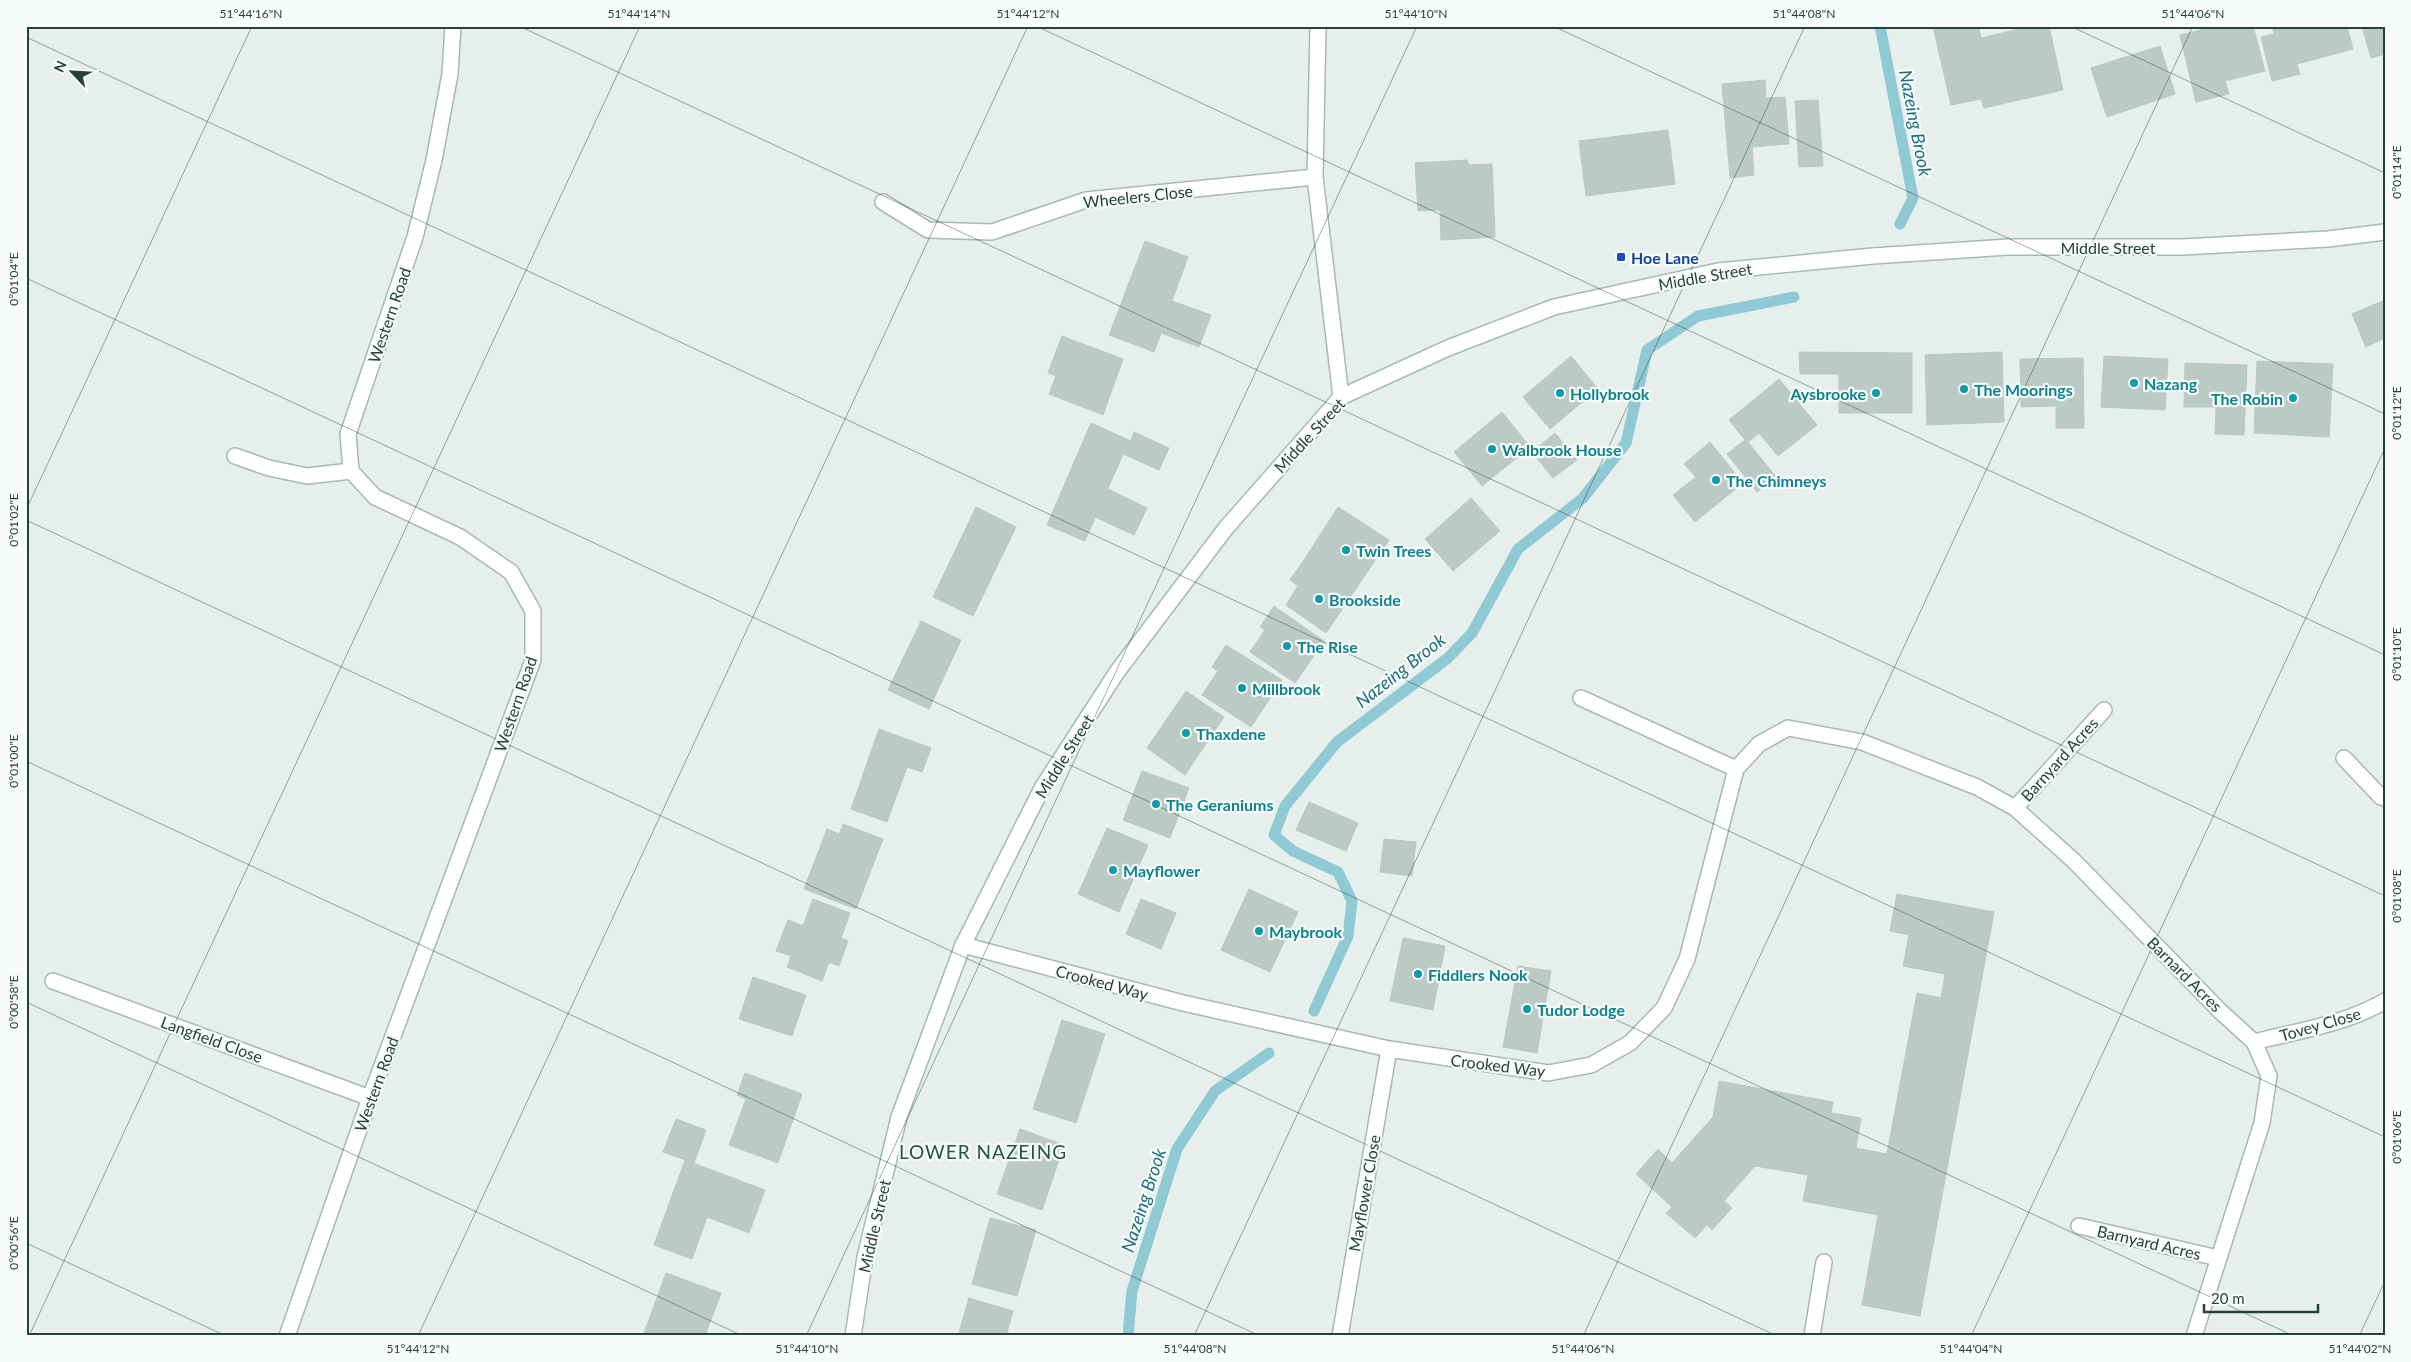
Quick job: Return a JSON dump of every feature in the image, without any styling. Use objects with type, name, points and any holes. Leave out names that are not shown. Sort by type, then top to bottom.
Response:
[{"type":"street","name":"Western Road","points":[[287,1336],[370,1098],[533,660],[533,611],[511,572],[460,537],[374,497],[351,471],[348,434],[415,237],[434,160],[450,74],[454,26]]},
{"type":"street","points":[[1318,26],[1315,177],[1341,397]]},
{"type":"street","name":"Wheelers Close","points":[[883,202],[928,230],[992,232],[1086,200],[1315,177]]},
{"type":"street","name":"Middle Street","points":[[853,1336],[865,1257],[899,1117],[963,945],[1042,788],[1117,672],[1226,528],[1341,397],[1448,348],[1554,307],[1718,271],[1873,256],[2008,247],[2183,247],[2328,239],[2385,232]]},
{"type":"street","points":[[235,456],[269,468],[307,476],[351,471]]},
{"type":"street","points":[[1581,698],[1736,769]]},
{"type":"street","name":"Barnyard Acres","points":[[2014,808],[2104,710]]},
{"type":"street","name":"Crooked Way","points":[[963,945],[1183,1003],[1389,1049],[1548,1073],[1591,1065],[1630,1043],[1664,1008],[1687,959],[1736,769],[1759,744],[1788,728],[1862,742]]},
{"type":"street","name":"Barnard Acres","points":[[1862,742],[1977,787],[2014,808],[2074,861],[2221,1012],[2254,1042],[2269,1076],[2262,1123],[2194,1336]]},
{"type":"street","points":[[2344,758],[2381,797],[2385,798]]},
{"type":"street","name":"Langfield Close","points":[[53,980],[370,1098]]},
{"type":"street","name":"Tovey Close","points":[[2254,1042],[2328,1024],[2372,1009],[2385,1001]]},
{"type":"street","name":"Mayflower Close","points":[[1340,1336],[1389,1049]]},
{"type":"street","name":"Barnyard Acres","points":[[2080,1226],[2218,1258]]},
{"type":"street","points":[[1812,1336],[1824,1262]]},
{"type":"building","points":[[1933,26],[1978,26],[1981,38],[2032,26],[2049,26],[2063,90],[1984,108],[1981,99],[1951,105]]},
{"type":"building","points":[[2218,26],[2253,26],[2265,71],[2225,81],[2229,94],[2196,102],[2180,35]]},
{"type":"building","points":[[2272,26],[2347,26],[2353,49],[2297,64],[2300,74],[2272,81],[2261,37],[2274,34]]},
{"type":"building","points":[[2362,26],[2385,26],[2385,54],[2371,58]]},
{"type":"building","points":[[2160,46],[2175,94],[2107,117],[2091,68]]},
{"type":"building","points":[[1765,80],[1766,98],[1785,97],[1789,144],[1752,147],[1754,175],[1730,178],[1722,84]]},
{"type":"building","points":[[1818,100],[1823,166],[1799,167],[1795,101]]},
{"type":"building","points":[[1668,130],[1675,184],[1586,196],[1579,141]]},
{"type":"building","points":[[1467,160],[1469,165],[1492,164],[1495,237],[1441,240],[1440,210],[1418,211],[1415,163]]},
{"type":"building","points":[[1145,241],[1188,257],[1172,301],[1211,315],[1199,347],[1161,333],[1154,352],[1109,335]]},
{"type":"building","points":[[2385,300],[2385,338],[2366,347],[2352,314]]},
{"type":"building","points":[[1062,336],[1123,359],[1103,415],[1049,394],[1056,376],[1048,373]]},
{"type":"building","name":"Aysbrooke","points":[[1799,352],[1912,353],[1912,413],[1839,413],[1839,374],[1800,374]]},
{"type":"building","name":"The Moorings","points":[[2002,352],[2004,422],[1927,425],[1925,355]]},
{"type":"building","name":"Hollybrook","points":[[1571,356],[1598,389],[1550,429],[1523,397]]},
{"type":"building","name":"Nazang","points":[[2104,356],[2168,359],[2165,410],[2101,407]]},
{"type":"building","points":[[2083,358],[2084,428],[2056,428],[2056,406],[2021,407],[2020,359]]},
{"type":"building","name":"The Robin","points":[[2257,361],[2333,364],[2329,437],[2254,433]]},
{"type":"building","points":[[2185,363],[2247,365],[2244,435],[2215,434],[2216,407],[2184,407]]},
{"type":"building","points":[[1779,379],[1817,425],[1778,456],[1759,433],[1748,442],[1776,477],[1757,492],[1727,454],[1745,440],[1729,420]]},
{"type":"building","name":"Walbrook House","points":[[1502,412],[1530,447],[1482,486],[1454,452]]},
{"type":"building","points":[[1091,423],[1131,441],[1134,432],[1169,448],[1159,470],[1123,454],[1085,541],[1047,525]]},
{"type":"building","points":[[1555,433],[1577,460],[1553,478],[1532,452]]},
{"type":"building","name":"The Chimneys","points":[[1710,442],[1743,483],[1695,522],[1673,495],[1696,477],[1684,464]]},
{"type":"building","points":[[1108,489],[1147,508],[1134,535],[1095,517]]},
{"type":"building","points":[[1471,498],[1500,531],[1453,571],[1425,539]]},
{"type":"building","points":[[976,507],[1016,527],[973,616],[933,597]]},
{"type":"building","name":"Twin Trees","points":[[1338,507],[1389,540],[1353,593],[1304,560]]},
{"type":"building","name":"Brookside","points":[[1304,560],[1353,593],[1326,633],[1286,605],[1298,586],[1290,580]]},
{"type":"building","name":"The Rise","points":[[1274,606],[1324,641],[1295,683],[1250,652],[1265,630],[1260,627]]},
{"type":"building","points":[[921,621],[961,640],[929,709],[888,690]]},
{"type":"building","name":"Millbrook","points":[[1226,645],[1282,680],[1251,727],[1202,695],[1218,671],[1212,667]]},
{"type":"building","name":"Thaxdene","points":[[1186,691],[1224,717],[1185,775],[1147,748]]},
{"type":"building","points":[[879,729],[931,748],[922,772],[907,767],[887,822],[851,809]]},
{"type":"building","name":"The Geraniums","points":[[1142,771],[1189,788],[1170,838],[1123,820]]},
{"type":"building","points":[[1309,802],[1358,823],[1346,851],[1296,830]]},
{"type":"building","points":[[843,824],[883,839],[856,909],[804,889],[827,829],[839,834]]},
{"type":"building","name":"Mayflower","points":[[1107,828],[1148,845],[1119,912],[1078,894]]},
{"type":"building","points":[[1384,839],[1416,842],[1412,876],[1380,872]]},
{"type":"building","name":"Maybrook","points":[[1249,889],[1298,912],[1270,972],[1221,950]]},
{"type":"building","points":[[1897,894],[1994,912],[1920,1316],[1862,1305],[1878,1215],[1803,1201],[1808,1175],[1755,1166],[1724,1201],[1732,1208],[1712,1230],[1707,1225],[1695,1238],[1666,1213],[1672,1207],[1636,1174],[1658,1149],[1672,1163],[1713,1117],[1719,1081],[1833,1102],[1831,1113],[1861,1118],[1856,1148],[1887,1154],[1917,993],[1941,998],[1945,974],[1903,966],[1909,935],[1890,931]]},
{"type":"building","points":[[813,899],[850,913],[841,938],[848,941],[839,966],[829,962],[822,981],[787,967],[791,956],[776,951],[788,920],[803,926]]},
{"type":"building","points":[[1141,899],[1176,913],[1161,949],[1126,934]]},
{"type":"building","name":"Fiddlers Nook","points":[[1403,938],[1445,946],[1433,1010],[1390,1001]]},
{"type":"building","name":"Tudor Lodge","points":[[1518,966],[1551,971],[1537,1053],[1503,1047]]},
{"type":"building","points":[[753,977],[806,995],[792,1036],[739,1019]]},
{"type":"building","points":[[1062,1020],[1105,1034],[1076,1123],[1033,1109]]},
{"type":"building","points":[[745,1073],[802,1094],[778,1163],[729,1145],[746,1099],[737,1095]]},
{"type":"building","points":[[676,1119],[706,1130],[694,1163],[663,1152]]},
{"type":"building","points":[[1020,1129],[1064,1145],[1042,1210],[997,1194]]},
{"type":"building","points":[[685,1160],[765,1190],[749,1233],[707,1217],[692,1259],[654,1245]]},
{"type":"building","points":[[990,1218],[1036,1230],[1017,1296],[972,1284]]},
{"type":"building","points":[[666,1273],[721,1293],[705,1336],[643,1336]]},
{"type":"building","points":[[969,1298],[1013,1311],[1006,1336],[958,1336]]},
{"type":"waterway","name":"Nazeing Brook","points":[[1880,26],[1913,198],[1900,224]]},
{"type":"waterway","name":"Nazeing Brook","points":[[1314,1011],[1348,936],[1352,901],[1338,872],[1293,851],[1274,835],[1285,806],[1337,742],[1448,658],[1472,633],[1518,549],[1583,498],[1626,443],[1647,350],[1698,316],[1794,297]]},
{"type":"waterway","name":"Nazeing Brook","points":[[1128,1336],[1132,1291],[1177,1149],[1215,1091],[1269,1053]]},
{"type":"place","name":"Hoe Lane","points":[[1621,257]]},
{"type":"place","name":"Nazang","points":[[2134,383]]},
{"type":"place","name":"The Moorings","points":[[1964,389]]},
{"type":"place","name":"Hollybrook","points":[[1560,393]]},
{"type":"place","name":"Aysbrooke","points":[[1876,393]]},
{"type":"place","name":"The Robin","points":[[2293,398]]},
{"type":"place","name":"Walbrook House","points":[[1492,449]]},
{"type":"place","name":"The Chimneys","points":[[1716,480]]},
{"type":"place","name":"Twin Trees","points":[[1346,550]]},
{"type":"place","name":"Brookside","points":[[1319,599]]},
{"type":"place","name":"The Rise","points":[[1287,646]]},
{"type":"place","name":"Millbrook","points":[[1242,688]]},
{"type":"place","name":"Thaxdene","points":[[1186,733]]},
{"type":"place","name":"The Geraniums","points":[[1156,804]]},
{"type":"place","name":"Mayflower","points":[[1113,870]]},
{"type":"place","name":"Maybrook","points":[[1259,931]]},
{"type":"place","name":"Fiddlers Nook","points":[[1418,974]]},
{"type":"place","name":"Tudor Lodge","points":[[1527,1009]]},
{"type":"district","name":"LOWER NAZEING","points":[[983,1151]]}]
